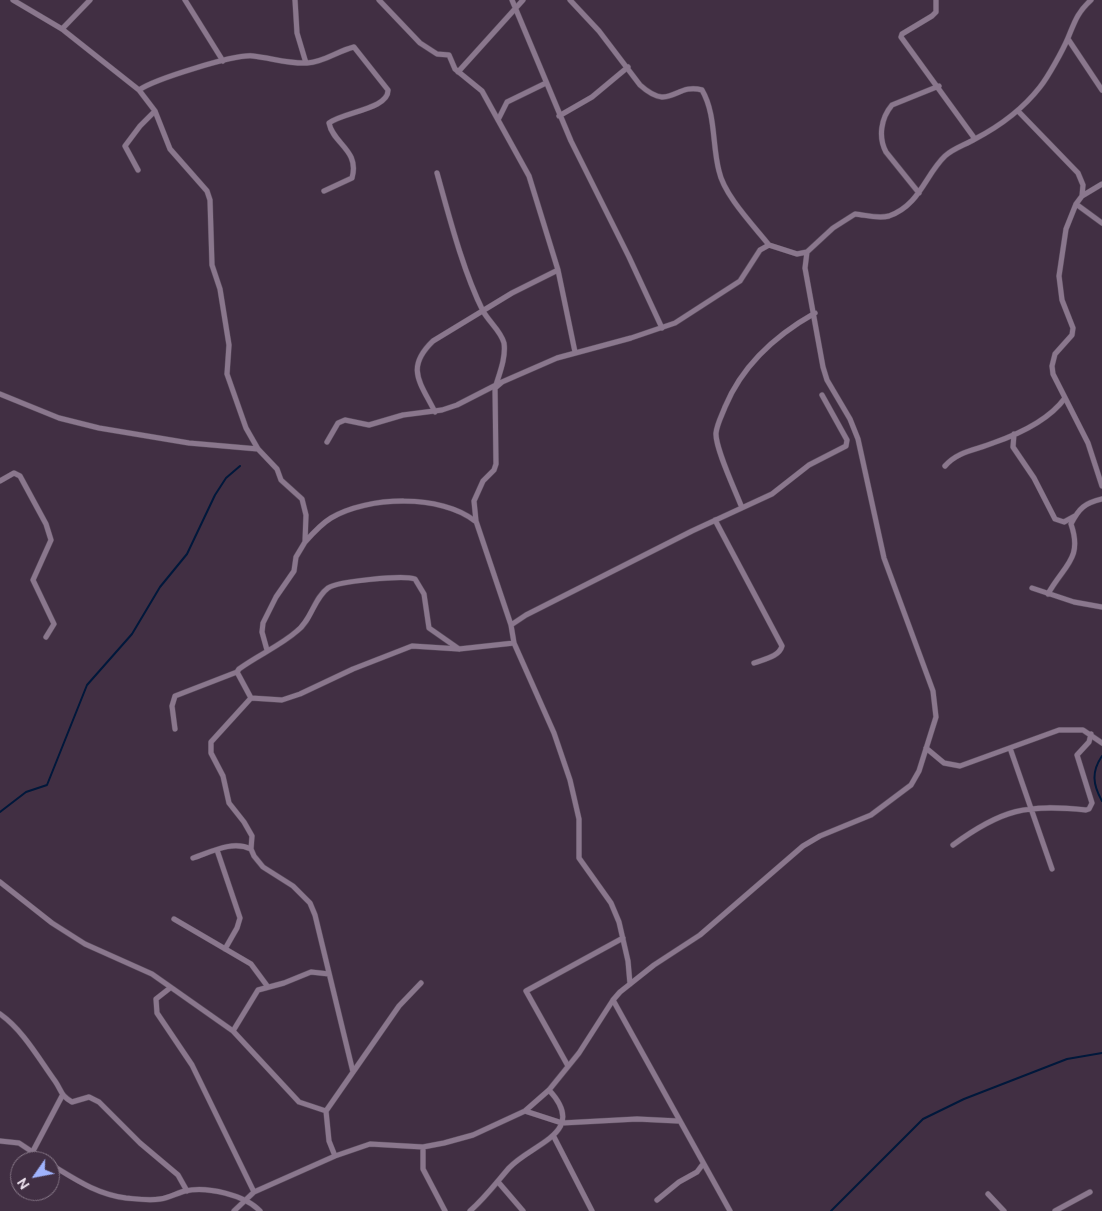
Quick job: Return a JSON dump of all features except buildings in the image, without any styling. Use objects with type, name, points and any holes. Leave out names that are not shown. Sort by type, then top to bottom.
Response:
[{"type":"street","points":[[13,0],[62,29],[139,90],[148,99],[155,111],[170,149],[185,168],[202,184],[210,200],[212,265],[220,289],[229,345],[227,374],[246,428],[258,449],[277,468],[280,480],[302,499],[307,529],[305,542]]},
{"type":"street","points":[[62,29],[90,0]]},
{"type":"street","points":[[186,0],[222,61]]},
{"type":"street","points":[[295,0],[297,33],[306,63]]},
{"type":"street","points":[[379,0],[420,43],[437,54],[449,55],[458,72],[476,84],[482,91],[529,176],[558,270],[575,352]]},
{"type":"street","points":[[384,7],[385,0]]},
{"type":"street","points":[[512,0],[514,9],[559,116],[629,256],[662,328]]},
{"type":"street","points":[[458,72],[523,0]]},
{"type":"street","points":[[570,0],[599,31],[628,67],[640,86],[657,98],[697,89],[702,90],[710,108],[719,171],[724,186],[769,245],[797,254],[807,252],[845,218],[855,214],[877,217],[889,216],[904,207],[919,193],[944,157],[952,150],[976,139],[1018,111],[1041,86],[1068,39],[1080,10],[1091,0]]},
{"type":"street","points":[[936,0],[936,12],[902,34],[901,37],[939,86],[976,139]]},
{"type":"street","points":[[1068,39],[1102,90]]},
{"type":"street","points":[[139,90],[158,81],[222,61],[252,56],[306,63],[322,61],[354,47],[388,90],[389,96],[385,101],[329,123],[334,134],[349,150],[353,174],[352,178],[324,191]]},
{"type":"street","points":[[559,116],[592,97],[628,67]]},
{"type":"street","points":[[498,120],[507,102],[546,83]]},
{"type":"street","points":[[919,193],[882,145],[882,127],[892,105],[939,86]]},
{"type":"street","points":[[138,170],[125,146],[140,126],[155,111]]},
{"type":"street","points":[[1018,111],[1078,173],[1083,185],[1082,196]]},
{"type":"street","points":[[437,173],[465,262],[484,312],[502,338],[504,346],[504,356],[496,385],[496,464],[494,470],[483,481],[474,501],[476,521],[511,625],[514,643],[554,733],[570,780],[579,819],[579,858],[611,903],[623,938],[630,984]]},
{"type":"street","points":[[1102,184],[1082,196],[1076,204],[1066,229],[1059,276],[1062,300],[1073,328],[1072,335],[1055,354],[1052,366],[1053,374],[1088,443],[1102,486]]},
{"type":"street","points":[[1076,204],[1102,223]]},
{"type":"street","points":[[327,442],[338,423],[344,420],[369,425],[403,416],[435,412],[457,406],[496,385],[575,352],[662,328],[704,306],[740,281],[760,250],[769,245]]},
{"type":"street","points":[[234,1211],[254,1192],[335,1156],[370,1144],[423,1147],[473,1136],[524,1111],[550,1090],[579,1053],[613,1000],[630,984],[700,934],[803,846],[820,836],[871,815],[911,785],[919,771],[936,717],[933,691],[884,558],[858,439],[850,419],[827,380],[823,367],[815,313],[805,268],[807,252]]},
{"type":"street","points":[[435,412],[418,378],[416,367],[418,358],[433,341],[484,312],[512,293],[558,270]]},
{"type":"street","points":[[742,508],[716,434],[719,421],[734,386],[758,356],[795,324],[815,313]]},
{"type":"street","points":[[0,394],[59,418],[92,426],[188,443],[258,449]]},
{"type":"street","points":[[511,625],[526,615],[715,520],[772,494],[809,465],[846,446],[847,440],[822,395]]},
{"type":"street","points":[[945,466],[956,456],[1014,434],[1052,411],[1065,398]]},
{"type":"street","points":[[1014,434],[1013,447],[1034,478],[1055,519],[1064,522],[1075,516]]},
{"type":"street","points":[[0,481],[14,473],[20,476],[50,534],[49,545],[33,580],[54,624],[46,637]]},
{"type":"street","points":[[1048,594],[1076,548],[1076,538],[1071,524],[1075,516],[1082,506],[1102,499]]},
{"type":"street","points":[[267,650],[262,632],[266,613],[294,571],[296,557],[305,542],[332,518],[362,507],[415,502],[444,505],[464,512],[476,521]]},
{"type":"street","points":[[715,520],[782,646],[781,650],[774,656],[754,663]]},
{"type":"street","points":[[175,729],[172,706],[175,696],[237,672],[267,650],[298,632],[329,588],[406,576],[415,579],[420,586],[430,628],[459,649]]},
{"type":"street","points":[[1032,588],[1089,606],[1102,607]]},
{"type":"street","points":[[251,698],[282,700],[412,646],[459,649],[514,643]]},
{"type":"street","points":[[237,672],[251,698]]},
{"type":"street","points":[[251,698],[234,719],[213,738],[210,747],[223,776],[229,803],[252,836],[251,849]]},
{"type":"street","points":[[926,748],[944,763],[960,766],[1059,730],[1083,730],[1102,743]]},
{"type":"street","points":[[953,845],[991,820],[1031,808],[1086,810],[1092,807],[1077,755],[1089,742],[1091,734]]},
{"type":"street","points":[[1010,748],[1052,869]]},
{"type":"street","points":[[193,858],[238,844],[251,849],[263,867],[294,886],[310,903],[315,915],[354,1072]]},
{"type":"street","points":[[217,850],[240,918],[237,928],[225,949]]},
{"type":"street","points":[[0,882],[52,923],[85,944],[152,974],[233,1031],[298,1102],[326,1111]]},
{"type":"street","points":[[174,919],[251,964],[268,987]]},
{"type":"street","points":[[568,1066],[526,991],[623,938]]},
{"type":"street","points":[[233,1031],[258,990],[284,983],[311,972],[329,974]]},
{"type":"street","points":[[335,1156],[329,1141],[326,1111],[399,1006],[420,983]]},
{"type":"street","points":[[170,988],[156,999],[157,1013],[192,1065],[254,1192]]},
{"type":"street","points":[[613,1000],[678,1121],[729,1210],[722,1211]]},
{"type":"street","points":[[0,1014],[15,1027],[56,1083],[62,1096],[72,1102],[89,1097],[99,1102],[140,1143],[178,1175],[187,1191]]},
{"type":"street","points":[[470,1211],[499,1183],[510,1167],[554,1137],[562,1122],[561,1106],[550,1090]]},
{"type":"street","points":[[0,1142],[19,1144],[33,1151],[62,1096]]},
{"type":"street","points":[[524,1111],[562,1122],[637,1119],[678,1121]]},
{"type":"street","points":[[554,1137],[592,1211]]},
{"type":"street","points":[[423,1147],[423,1170],[445,1211]]},
{"type":"street","points":[[658,1200],[678,1182],[697,1172],[703,1164]]},
{"type":"street","points":[[60,1170],[87,1187],[104,1194],[160,1199],[187,1191],[216,1192],[246,1199],[260,1211]]},
{"type":"street","points":[[499,1183],[523,1211]]},
{"type":"street","points":[[1055,1211],[1090,1192]]},
{"type":"street","points":[[988,1194],[1004,1211]]},
{"type":"waterway","points":[[0,812],[26,792],[47,785],[87,685],[132,634],[160,587],[187,554],[215,495],[226,478],[240,466]]},
{"type":"waterway","points":[[1102,756],[1098,762],[1094,779],[1102,801]]},
{"type":"waterway","points":[[831,1211],[923,1119],[964,1099],[1067,1059],[1102,1053]]}]
